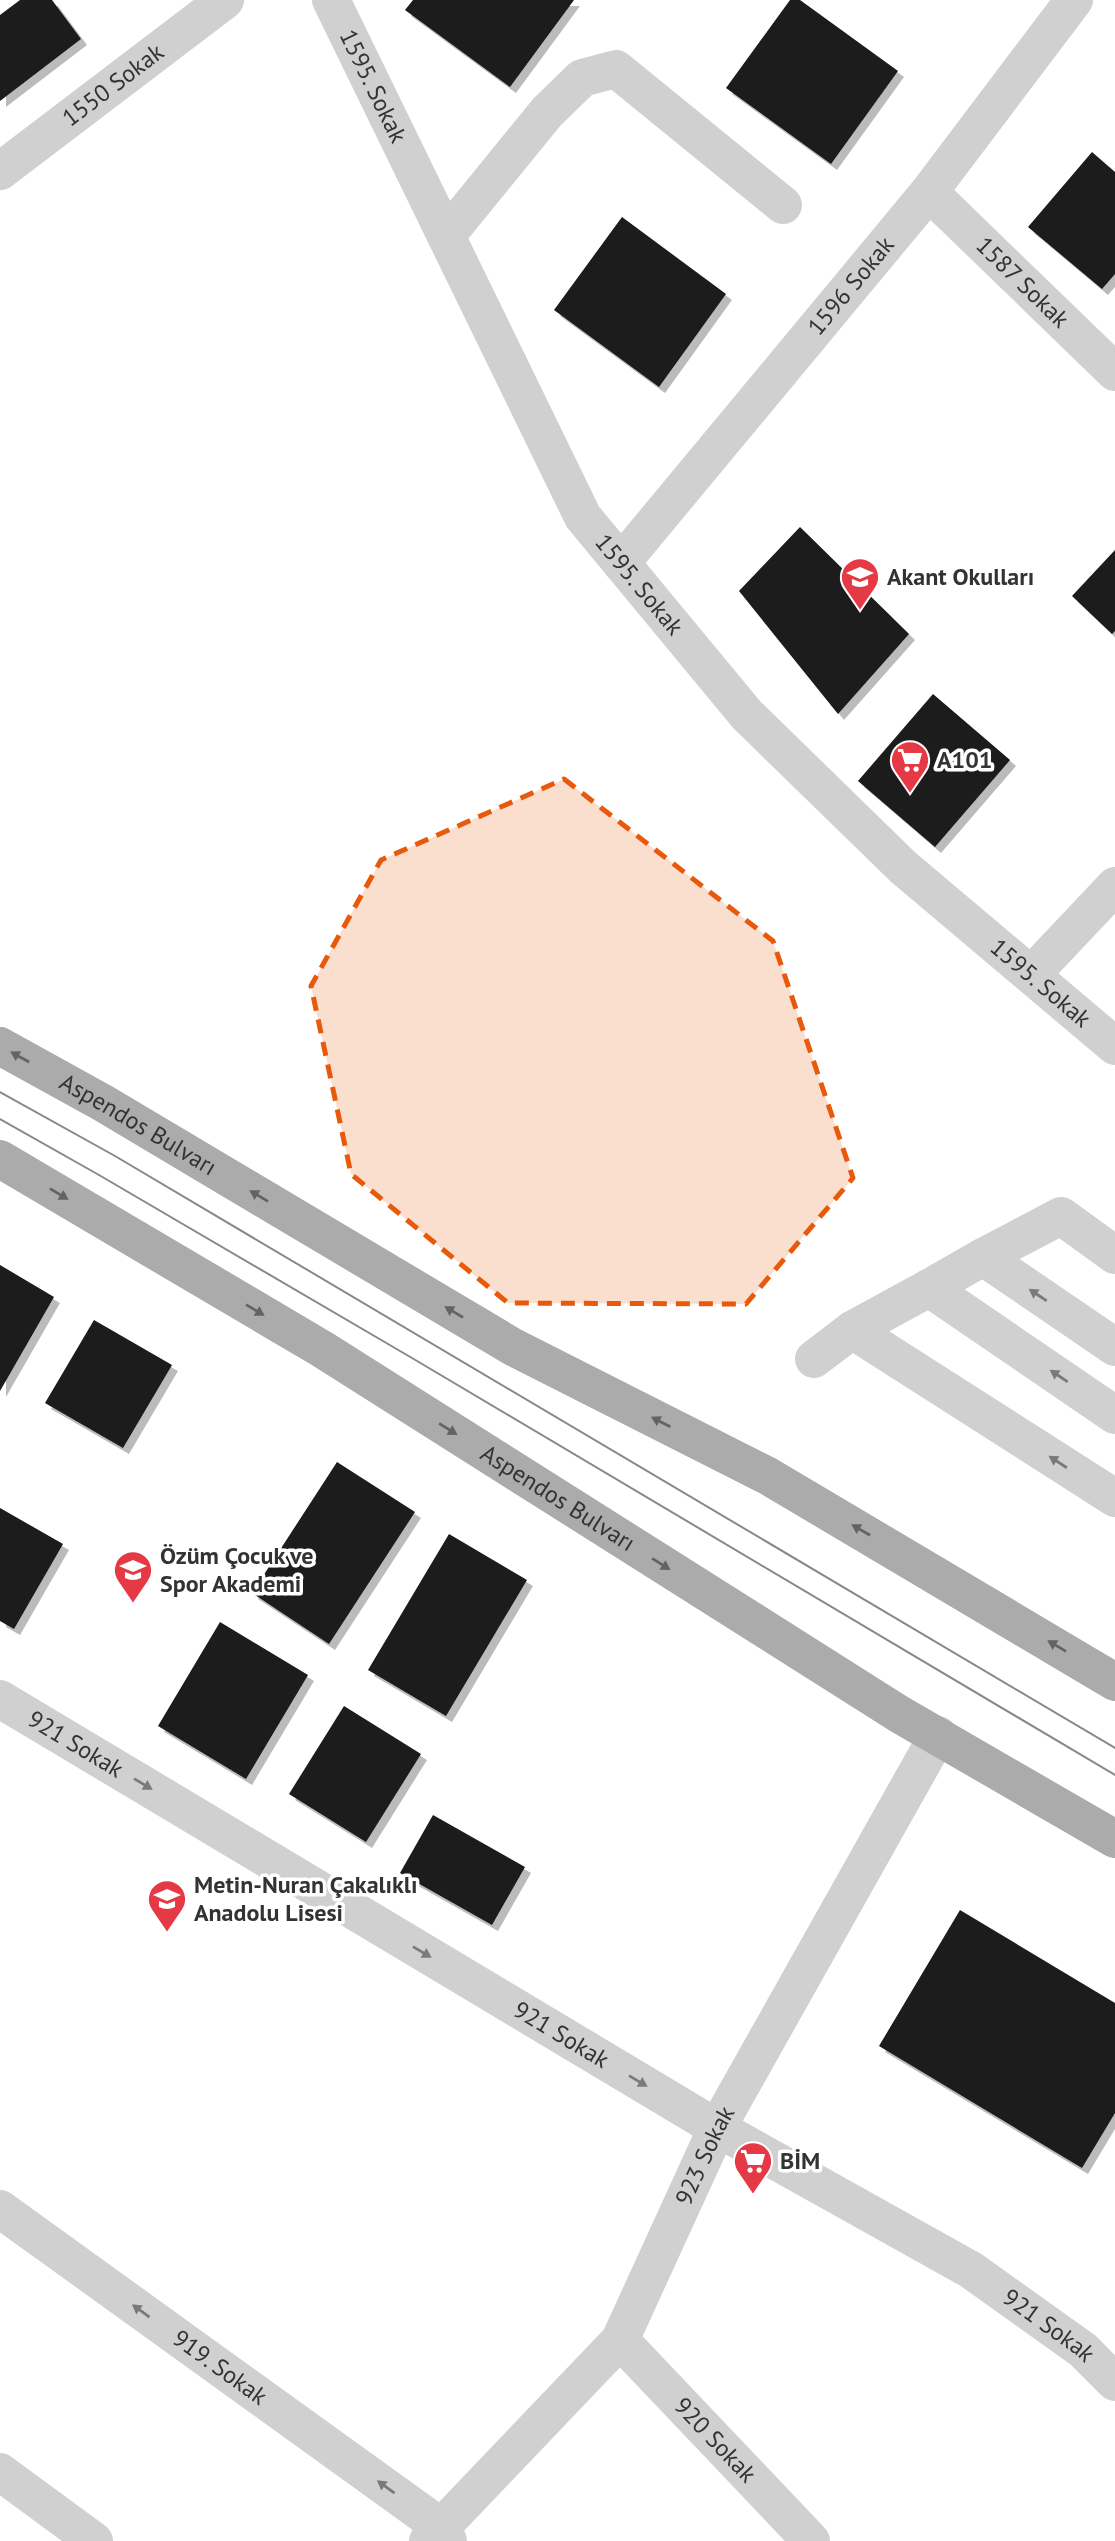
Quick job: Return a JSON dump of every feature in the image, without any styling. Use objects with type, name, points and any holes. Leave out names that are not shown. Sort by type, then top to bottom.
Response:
[{"type":"main road","name":"Aspendos Bulvarı","points":[[0,1046],[103,1103],[513,1347],[768,1476],[1115,1682]]},
{"type":"main road","name":"Aspendos Bulvarı","points":[[0,1159],[322,1349],[899,1714],[1115,1839]]},
{"type":"street","name":"1550 Sokak","points":[[0,171],[225,0]]},
{"type":"street","name":"1595. Sokak","points":[[331,0],[583,517],[747,715],[903,867],[1115,1046]]},
{"type":"street","name":"1596 Sokak","points":[[621,563],[929,192],[1074,0]]},
{"type":"street","points":[[446,236],[547,112],[582,78],[616,69],[783,205]]},
{"type":"street","name":"1587 Sokak","points":[[929,192],[1115,372]]},
{"type":"street","points":[[1031,975],[1115,886]]},
{"type":"street","points":[[814,1359],[852,1330],[1060,1216],[1115,1255]]},
{"type":"street","points":[[983,1257],[1115,1347]]},
{"type":"street","points":[[929,1288],[1115,1415]]},
{"type":"street","points":[[852,1330],[1115,1498]]},
{"type":"street","name":"921 Sokak","points":[[0,1699],[717,2128],[971,2270],[1083,2350],[1115,2382]]},
{"type":"street","name":"923 Sokak","points":[[439,2536],[620,2340],[717,2128],[938,1735]]},
{"type":"street","name":"919. Sokak","points":[[0,2209],[439,2536]]},
{"type":"street","name":"920 Sokak","points":[[620,2340],[811,2541]]},
{"type":"street","points":[[0,2472],[94,2541]]},
{"type":"highlighted area","points":[[564,779],[773,941],[853,1178],[746,1304],[508,1303],[351,1174],[311,986],[381,860]]},
{"type":"building","points":[[20,0],[52,0],[81,39],[0,101],[0,15]]},
{"type":"building","points":[[413,0],[574,0],[510,87],[405,10]]},
{"type":"building","points":[[790,0],[800,0],[898,71],[831,164],[726,88]]},
{"type":"building","points":[[1092,152],[1115,172],[1115,274],[1102,289],[1028,227]]},
{"type":"building","points":[[622,217],[726,294],[659,387],[554,310]]},
{"type":"building","points":[[800,527],[909,634],[838,714],[739,591]]},
{"type":"building","points":[[1115,550],[1115,631],[1112,634],[1072,596]]},
{"type":"building","points":[[933,694],[1010,760],[935,847],[858,781]]},
{"type":"building","points":[[0,1265],[54,1297],[0,1391]]},
{"type":"building","points":[[94,1320],[172,1365],[123,1448],[45,1403]]},
{"type":"building","points":[[337,1462],[415,1512],[329,1644],[252,1593]]},
{"type":"building","points":[[0,1508],[63,1544],[14,1629],[0,1621]]},
{"type":"building","points":[[449,1534],[527,1580],[446,1716],[368,1670]]},
{"type":"building","points":[[220,1622],[308,1675],[246,1779],[158,1726]]},
{"type":"building","points":[[344,1706],[421,1754],[366,1842],[289,1794]]},
{"type":"building","points":[[433,1815],[525,1867],[492,1925],[400,1873]]},
{"type":"building","points":[[960,1910],[1115,2003],[1115,2113],[1082,2168],[879,2046]]},
{"type":"tram line","points":[[0,1092],[115,1156],[1115,1748]]},
{"type":"tram line","points":[[0,1119],[412,1358],[1115,1775]]},
{"type":"place","name":"Akant Okulları","points":[[860,611]]},
{"type":"place","name":"A101","points":[[910,794]]},
{"type":"place","name":"Özüm Çocuk ve Spor Akademi","points":[[133,1604]]},
{"type":"place","name":"Metin-Nuran Çakalıklı Anadolu Lisesi","points":[[167,1933]]},
{"type":"place","name":"BİM","points":[[753,2195]]}]
